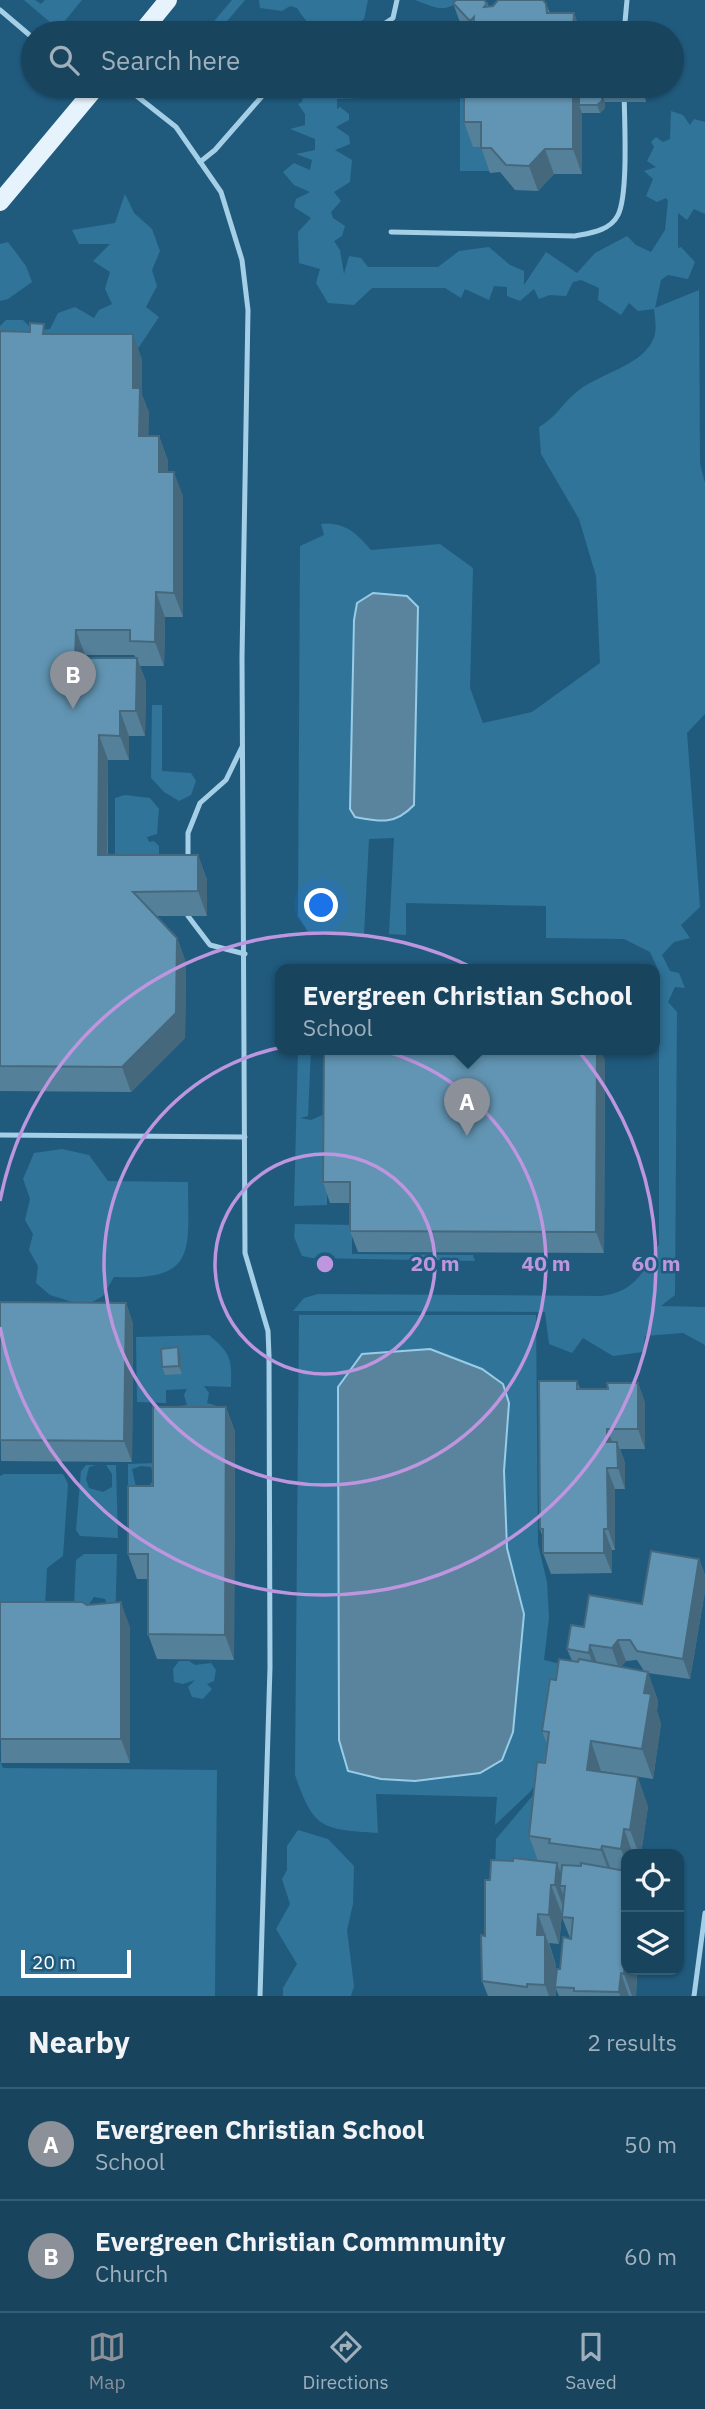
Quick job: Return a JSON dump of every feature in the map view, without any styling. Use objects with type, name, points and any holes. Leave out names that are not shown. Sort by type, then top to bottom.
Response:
[{"type":"main road","points":[[151,21],[168,0]]},
{"type":"main road","points":[[0,202],[84,98]]},
{"type":"lane","points":[[388,21],[393,18],[397,0]]},
{"type":"lane","points":[[625,21],[627,0]]},
{"type":"lane","points":[[0,20],[3,12],[21,28]]},
{"type":"lane","points":[[139,98],[176,128],[221,192],[242,260],[248,310],[243,744],[245,1253],[268,1331],[270,1667],[260,1996]]},
{"type":"lane","points":[[200,162],[215,150],[260,98]]},
{"type":"lane","points":[[391,232],[575,236],[599,232],[617,216],[623,192],[624,98]]},
{"type":"lane","points":[[187,868],[188,833],[200,803],[226,780],[243,744]]},
{"type":"lane","points":[[188,916],[210,945],[245,954]]},
{"type":"lane","points":[[0,1135],[245,1137]]},
{"type":"lane","points":[[694,1996],[705,1913]]},
{"type":"shaded area","points":[[24,0],[35,0],[41,4],[45,0],[82,0],[65,21],[49,21]]},
{"type":"shaded area","points":[[232,0],[245,0],[227,21],[214,21]]},
{"type":"shaded area","points":[[259,0],[368,0],[361,21],[306,21],[297,8],[290,6],[282,11],[260,8]]},
{"type":"shaded area","points":[[415,0],[461,0],[444,8]]},
{"type":"shaded area","points":[[303,98],[360,98],[337,99],[337,109],[340,107],[349,114],[349,120],[336,127],[349,136],[350,144],[335,150],[352,160],[350,182],[334,192],[341,201],[331,212],[333,218],[345,226],[342,236],[334,241],[340,250],[344,274],[349,256],[361,258],[368,267],[438,267],[459,251],[489,247],[510,265],[524,271],[524,285],[546,252],[577,273],[595,253],[627,236],[636,245],[651,252],[665,230],[668,201],[666,198],[657,202],[646,196],[653,179],[644,171],[656,167],[647,161],[654,147],[651,142],[656,137],[663,142],[670,139],[671,111],[683,115],[690,125],[694,119],[705,122],[705,214],[694,209],[687,220],[678,213],[678,248],[681,247],[695,262],[688,279],[668,275],[661,280],[655,308],[699,290],[700,464],[705,483],[705,714],[687,733],[700,907],[681,925],[690,938],[674,942],[662,955],[670,971],[679,973],[685,988],[675,987],[668,1002],[677,1012],[675,1295],[661,1306],[705,1307],[705,1345],[683,1333],[645,1336],[643,1352],[613,1356],[583,1338],[572,1353],[549,1344],[545,1312],[293,1311],[304,1298],[318,1294],[602,1296],[631,1285],[659,1244],[660,964],[655,964],[650,952],[624,939],[546,938],[546,906],[406,903],[406,935],[389,934],[394,838],[369,839],[364,934],[308,932],[298,916],[300,546],[324,535],[321,524],[337,525],[350,530],[371,550],[440,544],[473,568],[470,688],[483,723],[532,712],[600,663],[596,576],[579,519],[541,454],[539,427],[579,390],[629,364],[646,350],[655,334],[654,309],[638,311],[629,303],[621,315],[598,300],[599,288],[581,280],[573,282],[566,296],[550,295],[539,299],[534,289],[520,301],[507,296],[507,287],[494,286],[489,300],[465,289],[461,298],[445,288],[372,288],[354,305],[328,303],[316,283],[320,269],[299,263],[298,232],[311,218],[294,207],[296,199],[310,192],[294,185],[283,172],[294,163],[310,170],[312,160],[296,154],[315,150],[315,139],[290,129],[305,125],[305,114],[298,104]]},
{"type":"shaded area","points":[[460,98],[478,98],[490,147],[490,171],[460,171]]},
{"type":"shaded area","points":[[125,194],[134,213],[152,229],[160,251],[152,270],[157,286],[146,307],[159,317],[137,350],[0,346],[0,326],[6,320],[23,320],[34,331],[50,329],[58,313],[75,307],[94,318],[99,310],[112,304],[105,289],[110,272],[93,261],[110,244],[79,244],[72,230],[115,223]]},
{"type":"shaded area","points":[[8,242],[26,266],[32,282],[8,299],[0,301],[0,244]]},
{"type":"shaded area","points":[[373,593],[407,596],[418,607],[414,805],[400,816],[387,820],[355,817],[350,809],[354,620],[357,603]]},
{"type":"shaded area","points":[[152,705],[162,705],[162,771],[191,773],[196,781],[191,795],[179,801],[164,792],[151,778]]},
{"type":"shaded area","points":[[125,795],[150,798],[159,809],[157,834],[147,837],[149,842],[154,841],[159,846],[159,858],[115,875],[115,798]]},
{"type":"shaded area","points":[[298,1055],[311,1055],[308,1116],[300,1118],[311,1120],[327,1113],[327,1205],[294,1206]]},
{"type":"shaded area","points":[[62,1149],[89,1155],[108,1181],[188,1182],[187,1243],[182,1257],[174,1267],[161,1274],[114,1277],[103,1296],[85,1306],[50,1295],[36,1283],[38,1266],[29,1250],[33,1234],[25,1220],[30,1199],[23,1179],[34,1153]]},
{"type":"shaded area","points":[[295,1224],[352,1225],[352,1254],[473,1255],[475,1261],[302,1256],[294,1237]]},
{"type":"shaded area","points":[[299,1315],[536,1315],[538,1544],[547,1582],[549,1617],[544,1660],[573,1667],[541,1775],[530,1792],[495,1825],[497,1797],[376,1794],[378,1833],[344,1830],[323,1823],[308,1807],[295,1775]],"holes":[[[509,1403],[504,1471],[507,1548],[518,1584],[441,1778],[381,1779]]]},
{"type":"shaded area","points":[[209,1335],[226,1352],[231,1369],[231,1387],[204,1386],[209,1393],[207,1403],[217,1406],[221,1412],[173,1415],[179,1406],[187,1405],[184,1395],[187,1389],[166,1390],[166,1403],[137,1402],[136,1337]]},
{"type":"shaded area","points":[[430,1349],[482,1369],[503,1384],[509,1403],[504,1471],[507,1548],[524,1614],[513,1732],[502,1760],[480,1773],[415,1781],[381,1779],[348,1771],[339,1740],[338,1387],[362,1354]]},
{"type":"shaded area","points":[[156,1463],[156,1495],[128,1495],[128,1464]],"holes":[[[151,1467],[154,1478],[148,1488],[136,1487],[132,1469]]]},
{"type":"shaded area","points":[[86,1465],[96,1465],[89,1467],[86,1479],[89,1488],[103,1492],[112,1487],[112,1474],[106,1465],[116,1465],[118,1538],[80,1536],[76,1530],[81,1471]]},
{"type":"shaded area","points":[[63,1474],[68,1484],[63,1556],[47,1568],[44,1627],[0,1627],[0,1476]]},
{"type":"shaded area","points":[[84,1554],[117,1554],[115,1627],[105,1599],[94,1597],[73,1627],[76,1560]]},
{"type":"shaded area","points":[[179,1661],[189,1661],[195,1665],[211,1663],[216,1670],[214,1681],[207,1684],[212,1689],[203,1699],[192,1697],[188,1687],[195,1680],[183,1684],[174,1682],[173,1669]]},
{"type":"shaded area","points":[[0,1761],[3,1768],[217,1770],[215,1996],[0,1996]]},
{"type":"shaded area","points":[[545,1781],[538,1875],[495,1873],[496,1839]]},
{"type":"shaded area","points":[[298,1830],[328,1839],[354,1866],[353,1904],[347,1930],[354,1986],[351,1996],[283,1996],[283,1988],[297,1964],[276,1929],[290,1904],[282,1879],[287,1870],[287,1846]]},
{"type":"building","points":[[456,0],[484,0],[487,3],[484,7],[493,6],[498,0],[543,0],[547,13],[574,13],[574,21],[474,21],[474,17],[470,21],[453,3]]},
{"type":"building","points":[[464,98],[573,98],[573,149],[545,149],[529,166],[506,165],[491,148],[481,148],[481,122],[464,122]]},
{"type":"building","points":[[579,98],[602,98],[597,105],[579,105]]},
{"type":"building","points":[[30,323],[44,324],[43,334],[133,334],[133,388],[140,388],[139,436],[159,436],[159,472],[174,472],[174,593],[156,592],[155,642],[130,641],[130,630],[76,630],[75,658],[137,658],[136,711],[120,711],[120,736],[99,735],[98,855],[198,855],[198,891],[133,892],[177,938],[176,1013],[122,1067],[0,1066],[0,331],[30,332]]},
{"type":"building","points":[[324,1055],[597,1055],[596,1232],[350,1231],[350,1182],[323,1182]]},
{"type":"building","points":[[0,1302],[126,1303],[124,1441],[0,1440]]},
{"type":"building","points":[[178,1347],[179,1366],[162,1367],[161,1349]]},
{"type":"building","points":[[539,1381],[577,1381],[577,1389],[608,1389],[607,1383],[638,1383],[638,1429],[607,1429],[607,1442],[617,1442],[618,1468],[607,1468],[608,1529],[604,1529],[604,1553],[543,1553],[543,1529],[540,1529]]},
{"type":"building","points":[[153,1407],[226,1407],[225,1635],[148,1634],[148,1554],[128,1554],[128,1486],[153,1486]]},
{"type":"building","points":[[651,1551],[699,1559],[683,1659],[637,1651],[630,1640],[618,1640],[612,1648],[590,1645],[589,1653],[567,1649],[571,1625],[584,1627],[589,1595],[642,1604]]},
{"type":"building","points":[[0,1602],[82,1602],[87,1605],[121,1602],[121,1739],[0,1739]]},
{"type":"building","points":[[559,1659],[578,1662],[579,1659],[648,1672],[644,1693],[651,1694],[642,1749],[591,1741],[587,1770],[638,1777],[630,1830],[624,1829],[621,1849],[602,1846],[601,1850],[549,1843],[550,1839],[529,1836],[537,1762],[545,1763],[549,1732],[542,1731],[550,1679],[556,1680]]},
{"type":"building","points":[[513,1858],[557,1863],[555,1885],[551,1885],[549,1915],[538,1914],[537,1935],[545,1935],[545,1985],[527,1984],[527,1987],[482,1981],[481,1935],[485,1936],[485,1880],[490,1880],[491,1860],[513,1861]]},
{"type":"building","points":[[581,1863],[621,1870],[619,1992],[574,1991],[574,1988],[555,1987],[563,1937],[571,1939],[573,1918],[562,1917],[565,1886],[560,1886],[562,1865],[581,1866]]},
{"type":"place","name":"Evergreen Christian Commmunity","points":[[73,709]]},
{"type":"place","name":"Evergreen Christian School","points":[[467,1136]]}]
